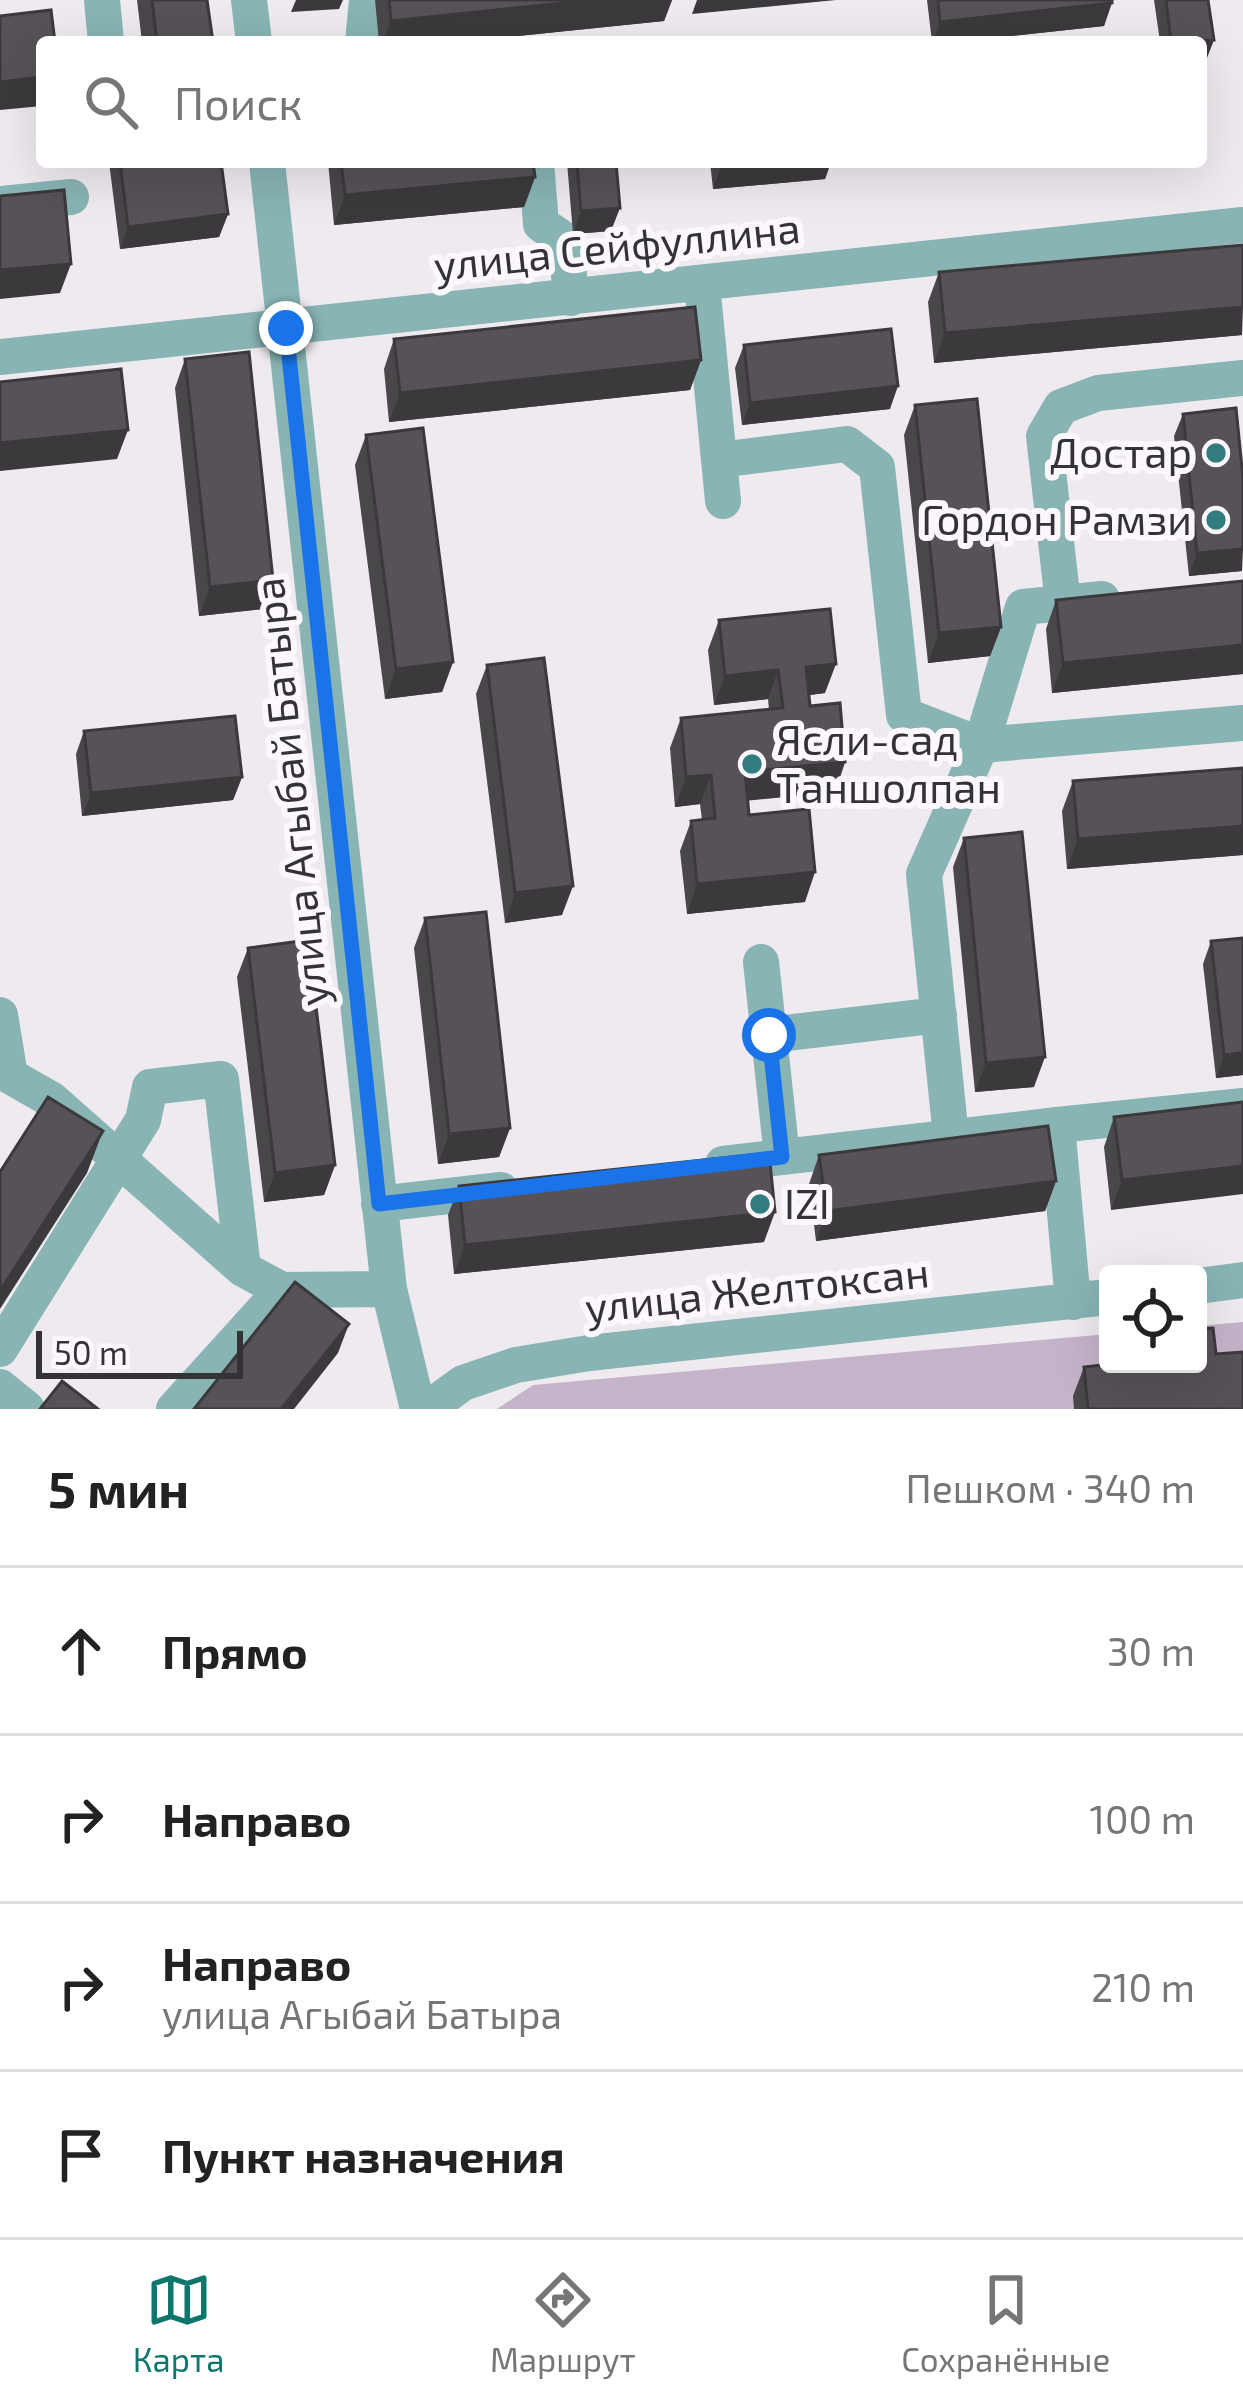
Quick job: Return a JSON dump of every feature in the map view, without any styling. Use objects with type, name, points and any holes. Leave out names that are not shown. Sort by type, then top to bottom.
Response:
[{"type":"street","points":[[102,0],[105,36]]},
{"type":"street","points":[[249,0],[253,36]]},
{"type":"street","points":[[364,36],[367,0]]},
{"type":"street","name":"улица Агыбай Батыра","points":[[268,168],[389,1289],[423,1409]]},
{"type":"street","points":[[536,168],[541,224],[566,241],[572,298]]},
{"type":"street","points":[[0,204],[70,197]]},
{"type":"street","name":"улица Сейфуллина","points":[[0,357],[1243,225]]},
{"type":"street","points":[[702,284],[723,501]]},
{"type":"street","points":[[1063,603],[1044,436],[1061,407],[1098,393],[1243,378]]},
{"type":"street","points":[[719,460],[847,444],[877,467],[904,715],[981,745],[1243,722]]},
{"type":"street","points":[[951,1137],[924,874],[981,745],[1023,608],[1131,596]]},
{"type":"street","points":[[761,962],[782,1157]]},
{"type":"street","points":[[0,1015],[5,1077],[52,1100],[242,1269],[281,1290],[389,1289]]},
{"type":"street","points":[[769,1035],[939,1015]]},
{"type":"street","points":[[0,1349],[143,1120],[150,1087],[221,1079],[242,1269]]},
{"type":"street","points":[[687,1168],[1243,1106]]},
{"type":"street","points":[[1057,1125],[1090,1299]]},
{"type":"street","points":[[379,1204],[545,1184]]},
{"type":"street","points":[[1207,1285],[1243,1280]]},
{"type":"street","points":[[174,1409],[281,1290]]},
{"type":"street","name":"улица Желтоксан","points":[[423,1409],[463,1383],[516,1365],[1090,1299]]},
{"type":"street","points":[[0,1387],[27,1409]]},
{"type":"shaded area","points":[[1243,1322],[1243,1409],[497,1409],[533,1385],[1099,1335],[1099,1373],[1207,1373],[1207,1325]]},
{"type":"building","points":[[152,0],[207,0],[212,36],[156,36]]},
{"type":"building","points":[[389,0],[591,0],[391,21]]},
{"type":"building","points":[[938,0],[1112,0],[1112,3],[940,22]]},
{"type":"building","points":[[1166,0],[1208,0],[1214,40],[1170,36]]},
{"type":"building","points":[[51,10],[54,36],[36,36],[36,78],[0,82],[0,16]]},
{"type":"building","points":[[121,168],[222,168],[228,214],[128,227]]},
{"type":"building","points":[[342,168],[534,168],[535,177],[345,195]]},
{"type":"building","points":[[577,168],[617,168],[620,208],[581,211]]},
{"type":"building","points":[[64,190],[71,264],[0,270],[0,196]]},
{"type":"building","points":[[1243,245],[1243,307],[945,333],[939,272]]},
{"type":"building","points":[[695,307],[701,360],[400,393],[394,339]]},
{"type":"building","points":[[891,329],[898,386],[750,403],[744,345]]},
{"type":"building","points":[[249,352],[273,580],[210,587],[185,359]]},
{"type":"building","points":[[121,369],[128,430],[0,443],[0,382]]},
{"type":"building","points":[[977,399],[1001,627],[939,633],[915,405]]},
{"type":"building","points":[[1236,408],[1243,549],[1197,553],[1183,414]]},
{"type":"building","points":[[423,428],[453,662],[396,669],[366,435]]},
{"type":"building","points":[[1243,581],[1243,645],[1063,663],[1056,600]]},
{"type":"building","points":[[830,609],[836,664],[806,667],[810,706],[840,703],[845,762],[745,772],[749,815],[809,809],[815,872],[697,884],[691,821],[715,818],[711,775],[686,777],[681,718],[783,708],[778,670],[725,676],[719,620]]},
{"type":"building","points":[[544,658],[573,886],[515,893],[487,665]]},
{"type":"building","points":[[235,716],[242,777],[91,793],[84,731]]},
{"type":"building","points":[[1243,768],[1243,826],[1078,839],[1073,781]]},
{"type":"building","points":[[1022,832],[1045,1057],[986,1063],[964,838]]},
{"type":"building","points":[[486,912],[510,1128],[449,1134],[425,918]]},
{"type":"building","points":[[1243,938],[1243,1053],[1224,1055],[1211,941]]},
{"type":"building","points":[[308,940],[335,1165],[275,1173],[248,948]]},
{"type":"building","points":[[48,1097],[103,1131],[0,1291],[0,1172]]},
{"type":"building","points":[[1243,1102],[1243,1166],[1122,1180],[1114,1117]]},
{"type":"building","points":[[1048,1126],[1056,1181],[827,1211],[819,1155]]},
{"type":"building","points":[[769,1153],[775,1212],[465,1245],[459,1186]]},
{"type":"building","points":[[295,1282],[349,1324],[281,1409],[194,1409]]},
{"type":"building","points":[[1207,1328],[1213,1328],[1216,1354],[1243,1352],[1243,1409],[1088,1409],[1084,1367],[1099,1365],[1099,1373],[1207,1373]]},
{"type":"building","points":[[62,1381],[98,1409],[40,1409]]},
{"type":"place","name":"Достар","points":[[1216,453]]},
{"type":"place","name":"Гордон Рамзи","points":[[1216,520]]},
{"type":"place","name":"Ясли-сад Таншолпан","points":[[752,764]]},
{"type":"place","name":"IZI","points":[[760,1204]]},
{"type":"route","points":[[286,328],[379,1204],[782,1157],[769,1035]]}]
